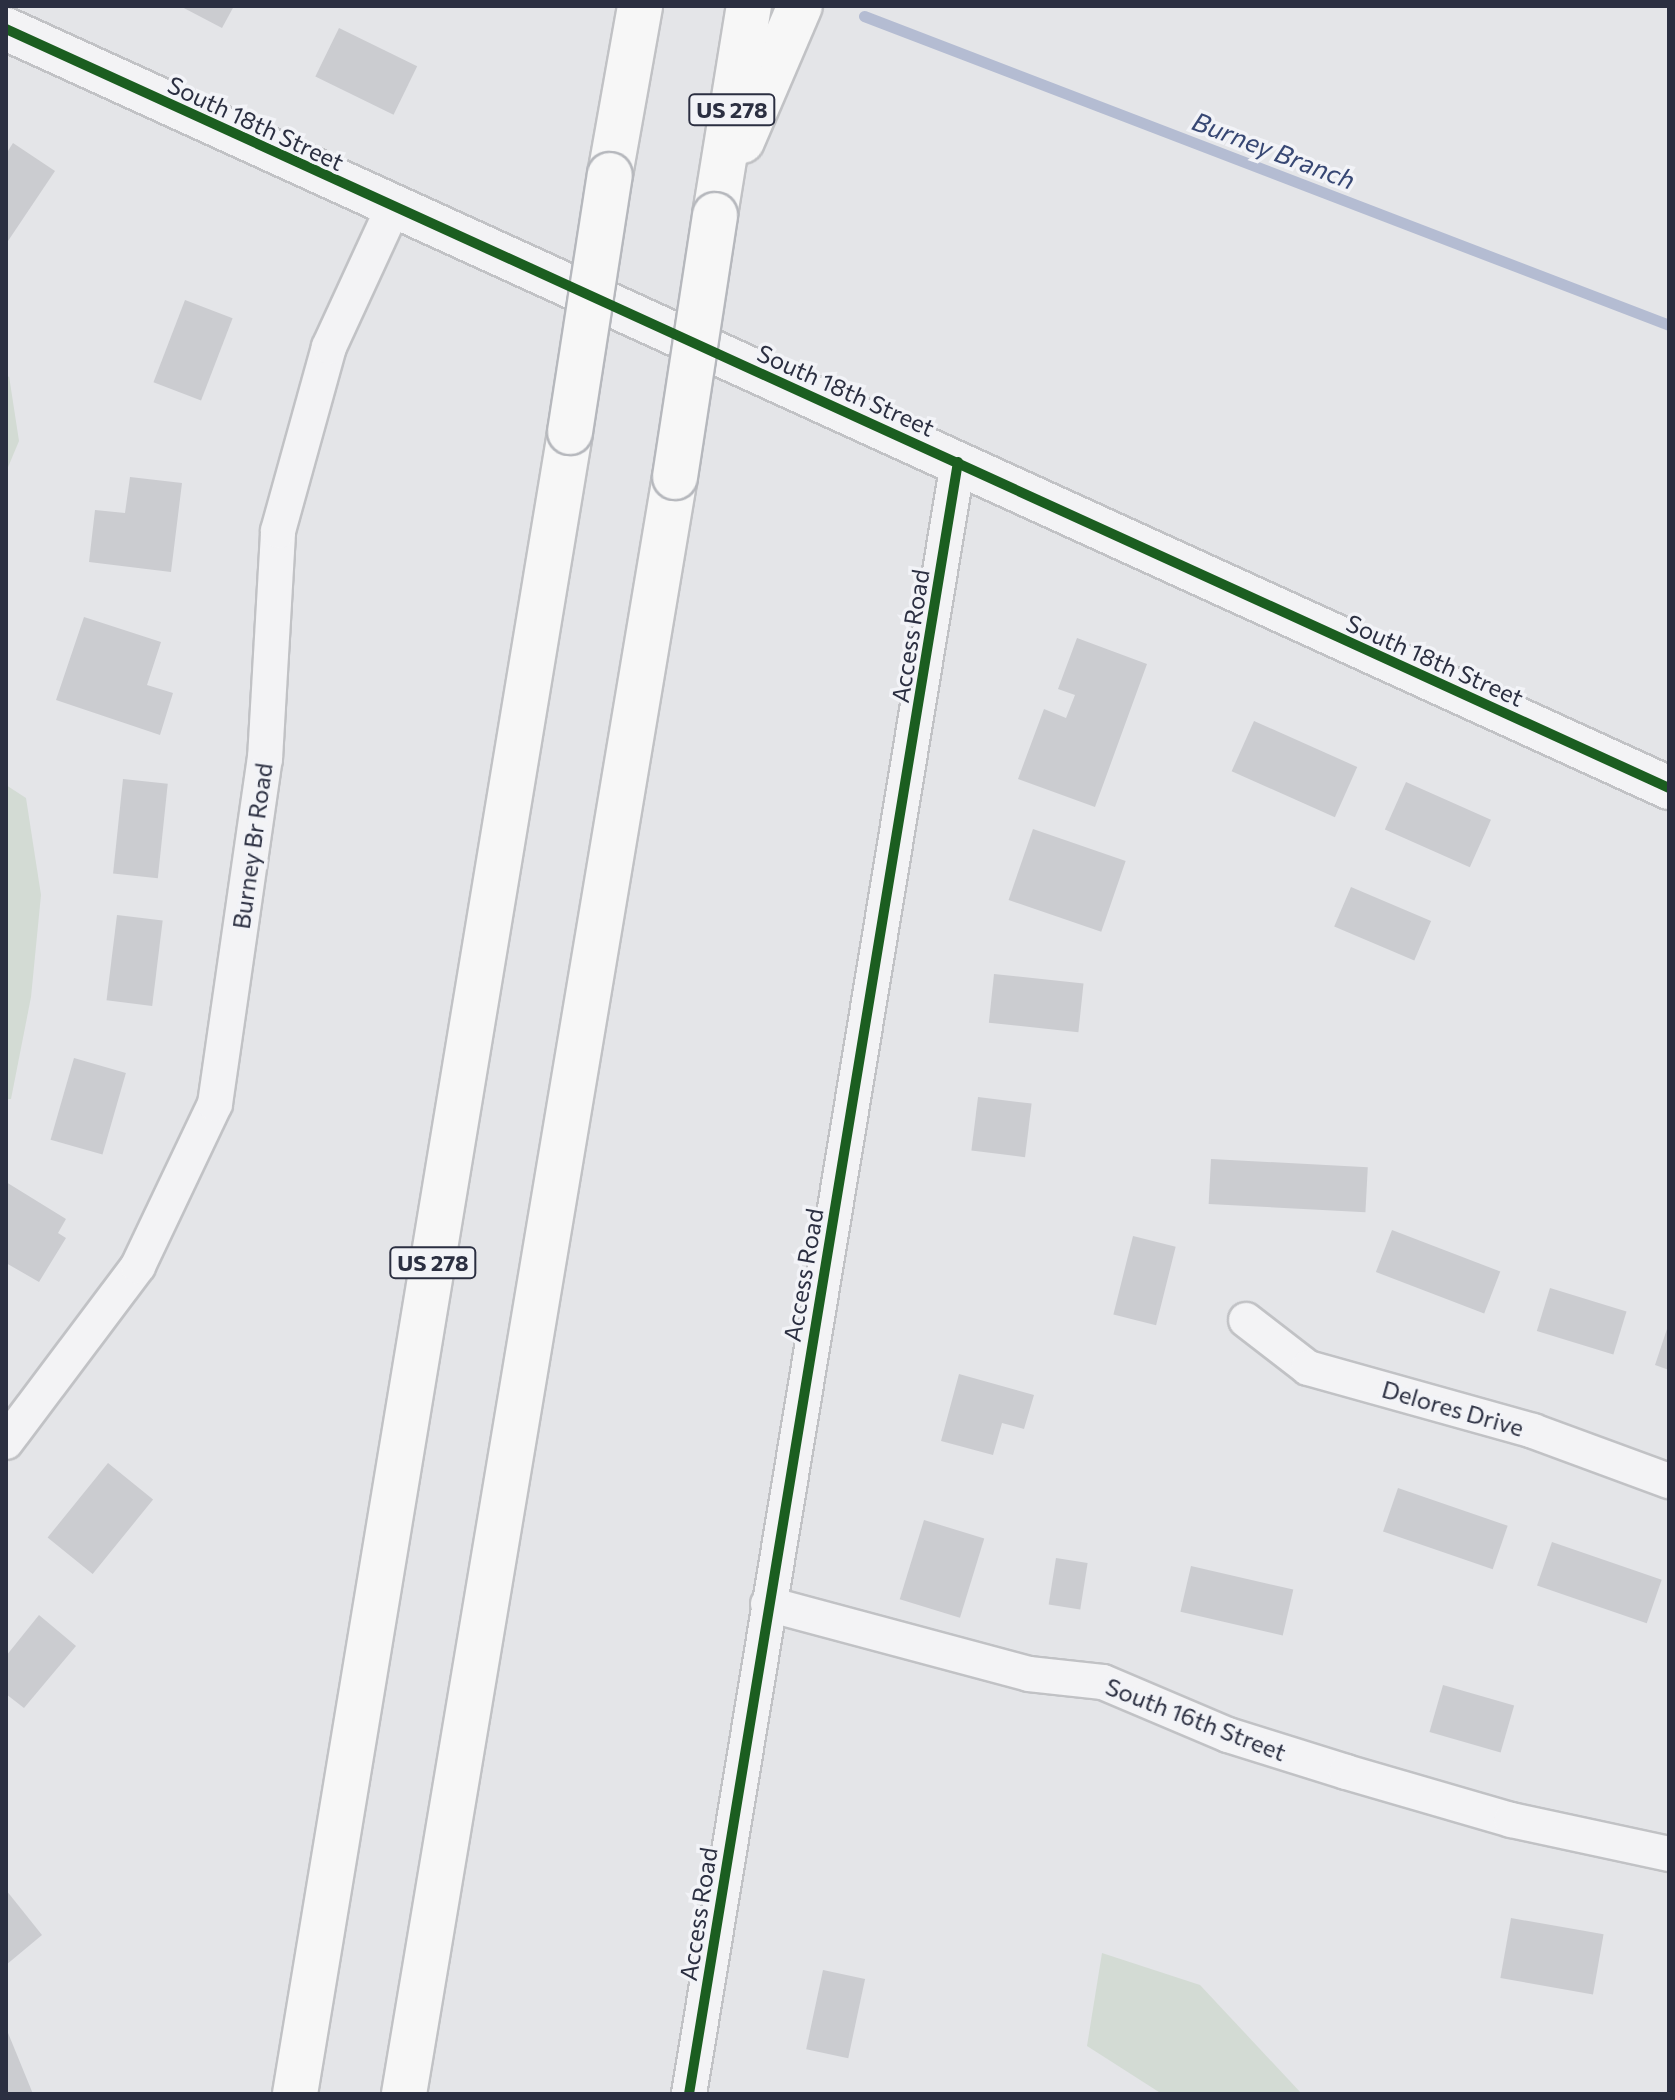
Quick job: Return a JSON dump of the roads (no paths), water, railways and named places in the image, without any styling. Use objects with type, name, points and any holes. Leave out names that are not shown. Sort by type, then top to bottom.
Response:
[{"type":"highway","name":"US 278","points":[[295,2094],[640,6]]},
{"type":"highway","name":"US 278","points":[[404,2094],[675,477],[749,6]]},
{"type":"highway","points":[[716,205],[800,6]]},
{"type":"street","points":[[6,15],[13,6]]},
{"type":"street","name":"South 18th Street","points":[[6,29],[1669,788]]},
{"type":"street","name":"Burney Br Road","points":[[6,1442],[138,1266],[215,1104],[265,759],[278,531],[329,347],[393,208]]},
{"type":"street","name":"Access Road","points":[[689,2094],[958,462]]},
{"type":"street","name":"Delores Drive","points":[[1246,1320],[1308,1368],[1533,1431],[1669,1481]]},
{"type":"street","name":"South 16th Street","points":[[768,1604],[1029,1674],[1103,1682],[1228,1735],[1346,1772],[1511,1820],[1669,1854]]},
{"type":"waterway","name":"Burney Branch","points":[[864,16],[1669,325]]}]
